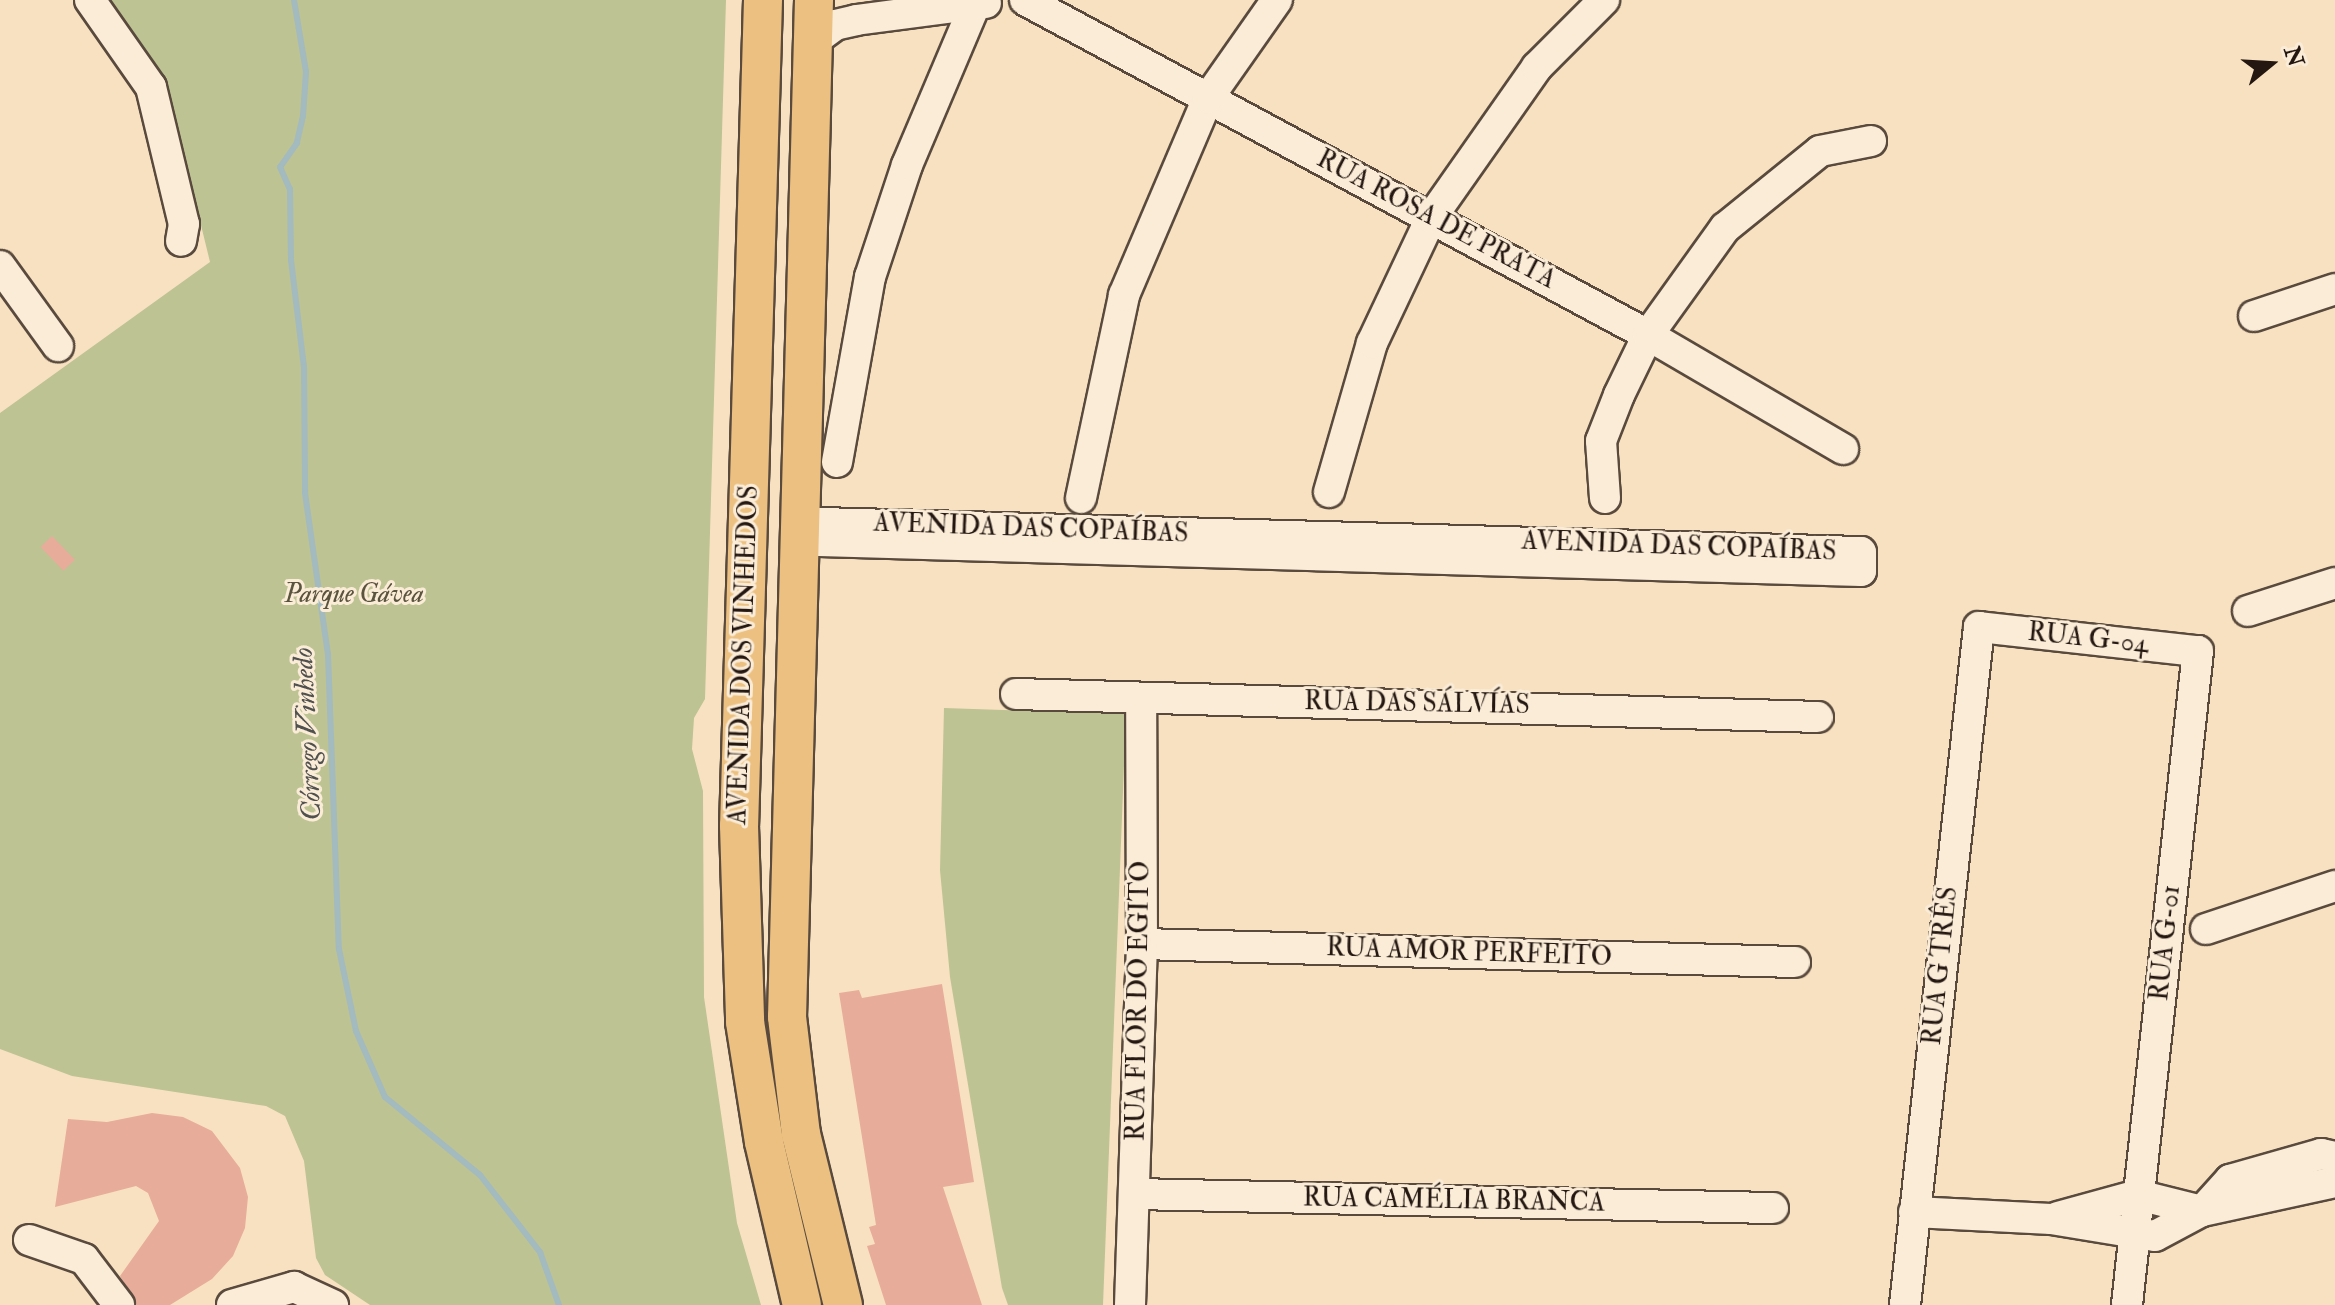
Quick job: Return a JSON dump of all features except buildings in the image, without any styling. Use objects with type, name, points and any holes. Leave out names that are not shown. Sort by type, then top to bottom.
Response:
[{"type":"main road","name":"AVENIDA DOS VINHEDOS","points":[[763,0],[742,713],[745,1022],[802,1305]]},
{"type":"main road","points":[[774,0],[779,201],[807,216]]},
{"type":"main road","name":"AVENIDA DOS VINHEDOS","points":[[824,17],[807,216],[787,1017],[801,1134],[843,1305]]},
{"type":"main road","points":[[742,713],[763,715],[760,870],[787,1017]]},
{"type":"street","points":[[90,0],[151,87],[184,224],[181,241]]},
{"type":"street","name":"RUA ROSA DE PRATA","points":[[1025,0],[1648,335],[1843,449]]},
{"type":"street","points":[[1081,498],[1124,295],[1208,98],[1277,0]]},
{"type":"street","points":[[1329,492],[1372,343],[1431,218],[1537,67],[1604,0]]},
{"type":"street","points":[[824,17],[889,7],[982,2],[907,165],[870,277],[837,462]]},
{"type":"street","points":[[1605,498],[1601,441],[1648,335],[1725,228],[1756,198],[1820,151],[1871,141]]},
{"type":"street","points":[[0,266],[58,346]]},
{"type":"street","points":[[2254,316],[2335,289]]},
{"type":"street","name":"AVENIDA DAS COPAÍBAS","points":[[821,523],[1861,552],[1861,571],[835,542],[800,531],[821,523]]},
{"type":"street","points":[[2248,611],[2335,583]]},
{"type":"street","name":"RUA G-04","points":[[1979,627],[2198,651]]},
{"type":"street","name":"RUA G TRÊS","points":[[1905,1305],[1979,627]]},
{"type":"street","name":"RUA G-01","points":[[2127,1305],[2198,651]]},
{"type":"street","name":"RUA DAS SÁLVÍAS","points":[[1016,694],[1818,717]]},
{"type":"street","name":"RUA FLOR DO EGITO","points":[[1130,1305],[1142,944],[1141,698]]},
{"type":"street","points":[[2206,929],[2335,886]]},
{"type":"street","name":"RUA AMOR PERFEITO","points":[[1142,944],[1795,962]]},
{"type":"street","points":[[2202,1211],[2230,1180],[2321,1154],[2335,1157]]},
{"type":"street","points":[[1914,1212],[2051,1219],[2133,1235],[2155,1236],[2202,1211],[2335,1182]]},
{"type":"street","name":"RUA CAMÉLIA BRANCA","points":[[1135,1194],[1773,1208]]},
{"type":"street","points":[[2051,1219],[2138,1195],[2202,1211]]},
{"type":"street","points":[[29,1240],[84,1259],[119,1305]]},
{"type":"street","points":[[232,1305],[269,1291],[294,1287],[333,1305]]},
{"type":"green space","name":"Parque Gávea","points":[[106,0],[726,0],[705,699],[694,718],[692,749],[703,791],[704,997],[737,1223],[761,1305],[370,1305],[325,1275],[316,1258],[304,1161],[285,1116],[266,1106],[72,1076],[0,1049],[0,413],[210,262],[166,82]]},
{"type":"green space","points":[[944,708],[1126,714],[1103,1305],[1008,1305],[1002,1288],[950,977],[940,870]]},
{"type":"waterway","name":"Córrego Vinhedo","points":[[294,0],[306,72],[303,116],[297,143],[280,167],[290,189],[291,260],[304,367],[305,493],[328,654],[339,949],[356,1031],[385,1097],[480,1175],[540,1252],[559,1305]]}]
